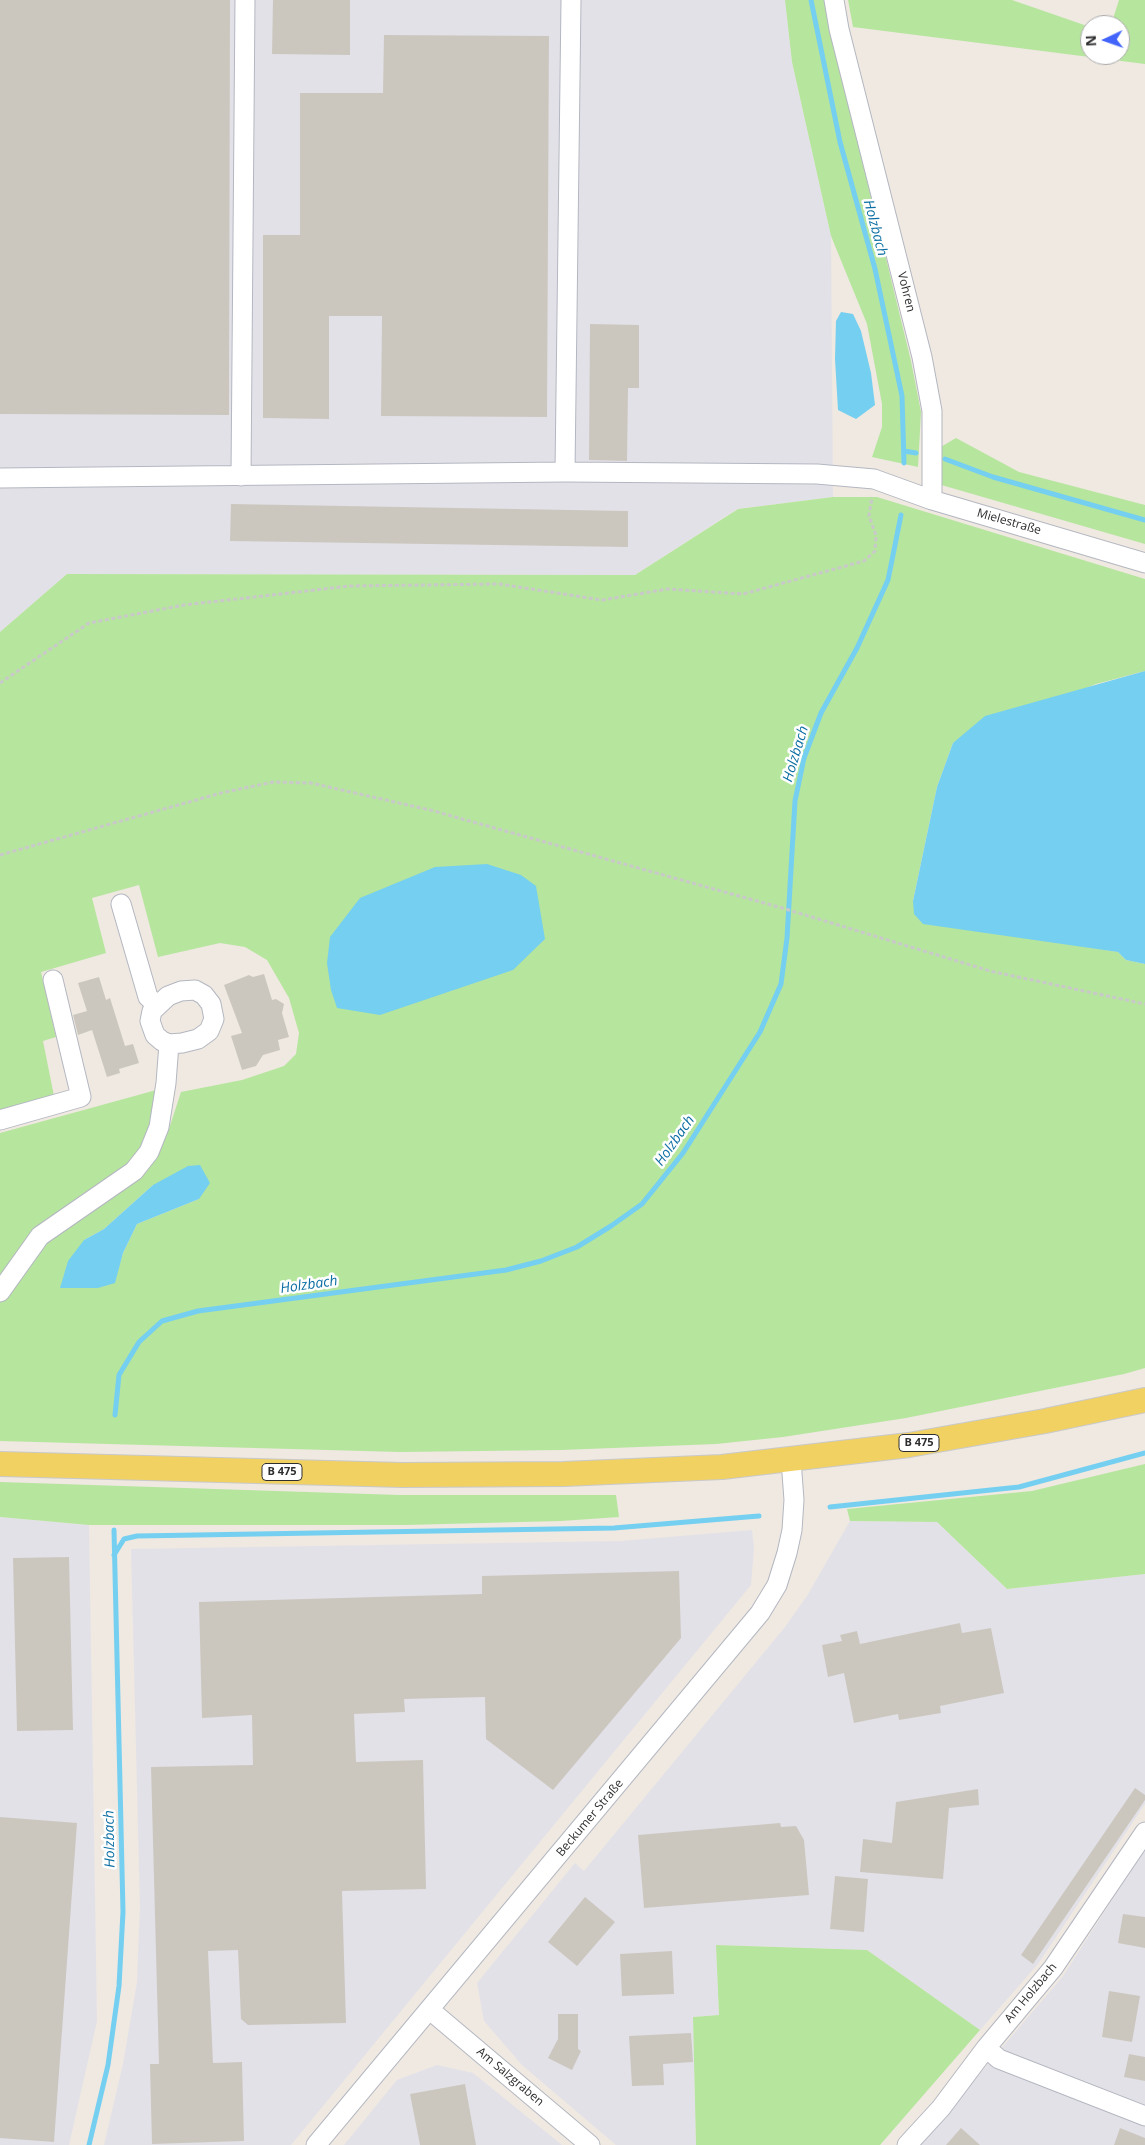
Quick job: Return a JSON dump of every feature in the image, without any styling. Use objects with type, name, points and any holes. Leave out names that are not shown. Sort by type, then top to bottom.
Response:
[{"type":"main road","name":"B 475","points":[[0,1464],[402,1475],[584,1473],[722,1467],[909,1445],[1045,1422],[1145,1400]]},
{"type":"street","points":[[241,476],[245,0]]},
{"type":"street","points":[[565,472],[571,0]]},
{"type":"street","name":"Vohren","points":[[834,0],[839,29],[922,357],[932,411],[932,500]]},
{"type":"street","name":"Mielestraße","points":[[0,478],[565,472],[817,474],[874,479],[932,500],[1145,562]]},
{"type":"street","points":[[121,904],[148,997],[157,1005]]},
{"type":"street","points":[[0,1120],[81,1097],[54,980]]},
{"type":"street","points":[[195,990],[204,995],[211,1004],[214,1019],[209,1031],[198,1039],[169,1044],[155,1035],[150,1022],[152,1011],[168,996],[181,991],[195,990]]},
{"type":"street","points":[[0,1292],[40,1236],[134,1171],[149,1152],[159,1127],[166,1083],[169,1044]]},
{"type":"street","name":"Beckumer Straße","points":[[316,2145],[760,1613],[777,1585],[792,1530],[794,1500],[791,1460]]},
{"type":"street","name":"Am Holzbach","points":[[907,2145],[942,2108],[986,2048],[1053,1968],[1145,1832]]},
{"type":"street","name":"Am Salzgraben","points":[[430,2010],[590,2145]]},
{"type":"street","points":[[986,2048],[999,2059],[1145,2116]]},
{"type":"path","points":[[0,683],[89,623],[184,605],[350,586],[499,584],[602,600],[668,589],[742,594],[864,561],[875,551],[876,535],[869,516],[874,479]]},
{"type":"path","points":[[0,855],[221,793],[274,782],[311,783],[430,810],[782,908],[990,971],[1145,1004]]},
{"type":"shaded area","points":[[0,0],[785,0],[792,62],[831,236],[833,497],[737,509],[635,575],[67,574],[0,632]]},
{"type":"shaded area","points":[[0,1517],[89,1525],[97,2021],[69,2145],[0,2145]]},
{"type":"shaded area","points":[[850,1521],[937,1522],[1007,1589],[1145,1574],[1145,1804],[1038,1964],[980,2030],[867,1950],[716,1945],[719,2015],[693,2017],[696,2145],[616,2145],[522,2065],[484,2021],[477,1983],[575,1863],[584,1871],[785,1627],[807,1596]]},
{"type":"shaded area","points":[[752,1530],[754,1548],[751,1585],[291,2145],[104,2145],[123,2064],[137,1982],[140,1907],[131,1549],[621,1541]]},
{"type":"shaded area","points":[[1145,1849],[1145,2145],[919,2145],[1063,1976]]},
{"type":"shaded area","points":[[437,2065],[473,2073],[562,2145],[344,2145],[397,2080]]},
{"type":"green space","points":[[785,0],[825,0],[830,29],[911,361],[921,412],[918,467],[872,457],[882,427],[882,404],[867,324],[831,236],[792,62]]},
{"type":"green space","points":[[848,0],[1012,0],[1080,24],[1080,56],[853,27]]},
{"type":"green space","points":[[1119,0],[1145,0],[1145,64],[1130,62],[1130,15],[1114,15]]},
{"type":"green space","points":[[956,438],[1019,472],[1145,505],[1145,544],[938,484],[939,448]]},
{"type":"green space","points":[[833,497],[877,497],[1145,579],[1145,671],[1096,684],[953,743],[937,787],[913,901],[1026,937],[1118,952],[1126,960],[1145,964],[1145,1368],[1124,1374],[906,1418],[783,1437],[716,1444],[561,1450],[400,1452],[0,1441],[0,1295],[47,1240],[140,1174],[167,1135],[181,1092],[242,1080],[284,1066],[296,1054],[299,1033],[289,998],[267,960],[245,947],[220,943],[158,957],[139,885],[92,898],[106,953],[41,972],[56,1037],[43,1041],[54,1096],[0,1110],[0,632],[67,574],[635,575],[738,509]],"holes":[[[153,1185],[199,1199],[137,1224],[123,1253],[114,1283],[84,1240],[104,1229]]]},
{"type":"green space","points":[[160,1089],[145,1147],[127,1166],[84,1193],[54,1215],[0,1283],[0,1133]]},
{"type":"green space","points":[[1145,1464],[1145,1574],[1007,1589],[937,1522],[850,1521],[847,1509],[1032,1491]]},
{"type":"green space","points":[[0,1482],[399,1495],[616,1495],[619,1517],[561,1521],[406,1525],[89,1525],[0,1517]]},
{"type":"green space","points":[[716,1945],[867,1950],[980,2030],[880,2145],[696,2145],[693,2017],[719,2015]]},
{"type":"water","points":[[841,312],[853,314],[861,331],[871,373],[875,405],[856,419],[838,410],[835,359],[836,321]]},
{"type":"water","points":[[1145,671],[1145,964],[1126,960],[1118,952],[923,924],[914,914],[913,901],[937,787],[953,743],[985,716]]},
{"type":"water","points":[[487,864],[521,875],[536,886],[545,939],[513,970],[380,1015],[337,1008],[331,990],[327,963],[330,937],[360,898],[435,867]]},
{"type":"water","points":[[200,1165],[210,1183],[199,1199],[137,1224],[123,1253],[115,1283],[98,1288],[60,1288],[68,1261],[84,1240],[104,1229],[153,1185],[188,1166]]},
{"type":"building","points":[[0,0],[230,0],[229,415],[0,414]]},
{"type":"building","points":[[273,0],[350,0],[350,55],[272,54]]},
{"type":"building","points":[[384,35],[549,36],[547,417],[381,416],[382,316],[329,316],[329,419],[263,418],[263,235],[300,235],[300,93],[383,93]]},
{"type":"building","points":[[590,324],[639,325],[639,388],[628,388],[627,461],[589,460]]},
{"type":"building","points":[[231,504],[628,511],[628,547],[230,541]]},
{"type":"building","points":[[264,974],[272,1000],[276,999],[284,1004],[282,1013],[289,1037],[278,1040],[280,1050],[263,1055],[256,1066],[242,1070],[231,1036],[242,1033],[224,985],[249,975],[253,977]]},
{"type":"building","points":[[99,977],[106,1000],[110,998],[125,1046],[133,1044],[139,1063],[119,1069],[120,1073],[107,1077],[92,1030],[78,1035],[73,1015],[87,1011],[78,983]]},
{"type":"building","points":[[69,1557],[73,1730],[17,1731],[13,1558]]},
{"type":"building","points":[[679,1571],[681,1638],[553,1790],[486,1739],[485,1697],[404,1699],[405,1712],[354,1714],[356,1762],[423,1760],[426,1889],[342,1891],[346,2023],[248,2025],[241,2019],[238,1950],[208,1951],[213,2063],[242,2062],[244,2141],[152,2144],[150,2064],[159,2064],[151,1767],[253,1765],[252,1715],[202,1718],[199,1602],[482,1594],[482,1576]]},
{"type":"building","points":[[960,1623],[962,1633],[991,1628],[1004,1693],[940,1706],[941,1713],[899,1720],[898,1714],[854,1723],[844,1673],[828,1677],[822,1645],[842,1641],[840,1635],[857,1631],[860,1644]]},
{"type":"building","points":[[1135,1788],[1145,1795],[1145,1800],[1033,1964],[1021,1955]]},
{"type":"building","points":[[978,1789],[979,1805],[949,1808],[943,1879],[860,1872],[863,1839],[892,1843],[896,1802]]},
{"type":"building","points":[[0,1817],[77,1823],[54,2142],[0,2138]]},
{"type":"building","points":[[780,1823],[781,1827],[796,1826],[804,1840],[809,1895],[644,1908],[638,1835]]},
{"type":"building","points":[[835,1876],[868,1879],[864,1932],[830,1929]]},
{"type":"building","points":[[585,1897],[615,1922],[577,1966],[548,1942]]},
{"type":"building","points":[[1123,1914],[1145,1917],[1145,1948],[1118,1943]]},
{"type":"building","points":[[672,1951],[674,1994],[622,1996],[620,1954]]},
{"type":"building","points":[[1109,1991],[1140,1996],[1132,2042],[1102,2037]]},
{"type":"building","points":[[558,2014],[578,2014],[578,2049],[581,2051],[572,2070],[548,2058],[558,2039]]},
{"type":"building","points":[[691,2033],[693,2062],[663,2064],[664,2085],[632,2086],[629,2036]]},
{"type":"building","points":[[1129,2054],[1145,2057],[1145,2081],[1124,2077]]},
{"type":"building","points":[[465,2084],[476,2145],[420,2145],[410,2094]]},
{"type":"building","points":[[961,2128],[980,2145],[946,2145]]},
{"type":"building","points":[[1120,2128],[1145,2138],[1145,2145],[1114,2145]]},
{"type":"waterway","name":"Holzbach","points":[[811,0],[840,142],[875,269],[902,396],[904,463]]},
{"type":"waterway","points":[[904,451],[916,453]]},
{"type":"waterway","points":[[945,459],[993,477],[1145,520]]},
{"type":"waterway","name":"Holzbach","points":[[115,1415],[119,1375],[139,1342],[162,1321],[198,1311],[506,1270],[541,1261],[577,1247],[642,1204],[683,1153],[760,1032],[781,984],[787,938],[795,801],[804,758],[821,713],[857,648],[888,580],[901,515]]},
{"type":"waterway","points":[[830,1507],[1019,1487],[1145,1453]]},
{"type":"waterway","points":[[114,1555],[124,1539],[137,1536],[614,1528],[759,1516]]},
{"type":"waterway","name":"Holzbach","points":[[89,2145],[108,2065],[119,1986],[123,1912],[114,1530]]}]
